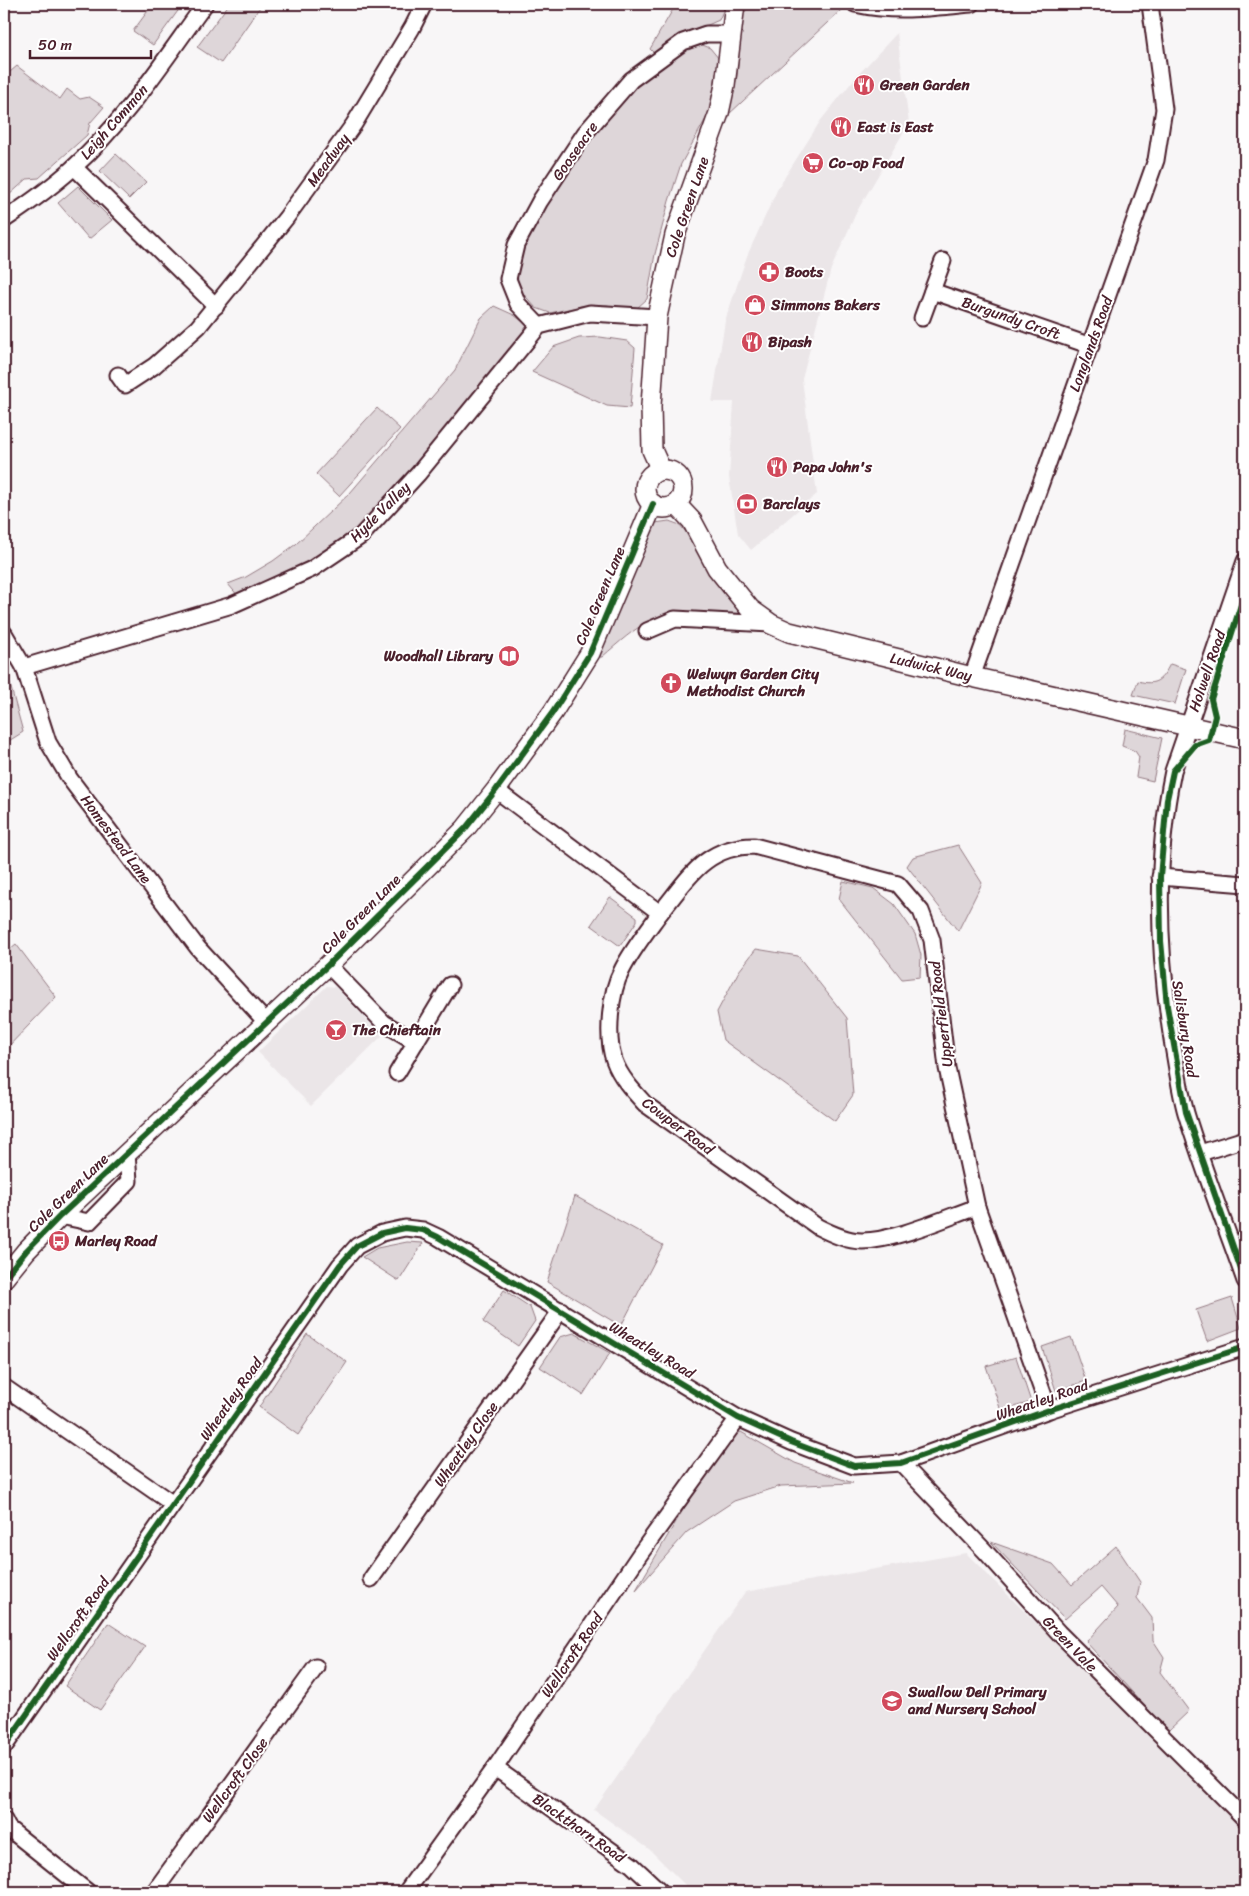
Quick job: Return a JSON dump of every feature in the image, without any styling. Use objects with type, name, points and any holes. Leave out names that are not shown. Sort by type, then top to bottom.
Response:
[{"type":"street","name":"Leigh Common","points":[[4,220],[31,202],[74,167],[105,135],[136,100],[205,4]]},
{"type":"street","name":"Meadway","points":[[118,375],[125,385],[154,366],[198,327],[216,306],[286,218],[354,124],[412,28],[424,4]]},
{"type":"street","name":"Cole Green Lane","points":[[660,470],[652,450],[651,406],[657,317],[675,235],[719,113],[725,85],[735,4]]},
{"type":"street","points":[[856,4],[869,7],[922,9],[970,4]]},
{"type":"street","name":"Longlands Road","points":[[972,677],[1156,160],[1164,109],[1150,4]]},
{"type":"street","name":"Gooseacre","points":[[539,326],[518,304],[508,279],[516,245],[540,202],[585,133],[631,80],[683,42],[706,34],[731,34]]},
{"type":"street","points":[[74,167],[216,306]]},
{"type":"street","points":[[922,318],[942,261]]},
{"type":"street","name":"Burgundy Croft","points":[[932,291],[1091,346]]},
{"type":"street","points":[[539,326],[590,313],[657,317]]},
{"type":"street","name":"Hyde Valley","points":[[24,667],[232,605],[312,569],[361,536],[418,474],[539,326]]},
{"type":"street","points":[[660,470],[671,471],[680,478],[683,489],[676,504],[664,508],[653,504],[648,499],[646,492],[649,478],[660,470]]},
{"type":"street","name":"Cole Green Lane","points":[[4,1278],[26,1251],[60,1216],[328,965],[465,829],[496,790],[552,712],[590,653],[653,504]]},
{"type":"street","name":"Ludwick Way","points":[[676,504],[692,521],[716,568],[750,609],[771,624],[790,632],[972,677],[1245,739]]},
{"type":"street","name":"Holwell Road","points":[[1188,725],[1245,560]]},
{"type":"street","points":[[647,631],[675,620],[771,624]]},
{"type":"street","name":"Homestead Lane","points":[[4,633],[24,667],[48,742],[70,779],[198,948],[266,1022]]},
{"type":"street","name":"Salisbury Road","points":[[1188,725],[1173,772],[1167,799],[1160,877],[1167,1006],[1186,1112],[1245,1281]]},
{"type":"street","points":[[496,790],[660,913]]},
{"type":"street","name":"Upperfield Road","points":[[660,913],[700,865],[717,852],[737,846],[754,846],[898,884],[920,911],[932,940],[947,1068],[977,1207],[1049,1410]]},
{"type":"street","points":[[1160,877],[1245,884]]},
{"type":"street","name":"Cowper Road","points":[[660,913],[622,970],[613,990],[610,1025],[614,1059],[626,1083],[645,1104],[818,1227],[836,1235],[860,1241],[884,1240],[977,1207]]},
{"type":"street","points":[[328,965],[384,1023],[416,1042]]},
{"type":"street","points":[[397,1073],[450,985]]},
{"type":"street","points":[[1200,1154],[1245,1139]]},
{"type":"street","name":"Wheatley Road","points":[[173,1504],[340,1265],[357,1246],[382,1233],[406,1228],[423,1230],[438,1237],[738,1418],[791,1442],[854,1466],[901,1463],[1049,1410],[1245,1346]]},
{"type":"street","name":"Wheatley Close","points":[[371,1579],[561,1310]]},
{"type":"street","points":[[4,1387],[173,1504]]},
{"type":"street","name":"Wellcroft Road","points":[[406,1892],[495,1768],[640,1554],[738,1418]]},
{"type":"street","name":"Green Vale","points":[[901,1463],[984,1550],[1058,1633],[1245,1819]]},
{"type":"street","name":"Wellcroft Road","points":[[4,1747],[173,1504]]},
{"type":"street","name":"Wellcroft Close","points":[[154,1892],[316,1667]]},
{"type":"street","name":"Blackthorn Road","points":[[495,1768],[632,1865],[661,1892]]},
{"type":"street","points":[[4,1820],[8,1828],[88,1892]]},
{"type":"shaded area","points":[[153,4],[183,4],[153,45],[133,31]]},
{"type":"shaded area","points":[[229,4],[262,4],[221,63],[197,47]]},
{"type":"shaded area","points":[[675,4],[726,4],[719,20],[683,36],[655,54],[650,49]]},
{"type":"shaded area","points":[[799,4],[841,10],[728,115],[737,76],[743,14],[751,5]]},
{"type":"shaded area","points":[[897,33],[909,123],[857,211],[831,269],[802,379],[817,494],[751,550],[738,534],[729,477],[734,402],[712,402],[725,321],[747,256],[778,188],[821,120],[856,77]]},
{"type":"shaded area","points":[[700,44],[710,48],[719,59],[709,113],[681,164],[655,254],[647,299],[637,308],[626,309],[607,305],[581,306],[550,313],[536,308],[519,289],[515,272],[520,249],[533,222],[596,130],[642,77],[688,46]]},
{"type":"shaded area","points":[[17,66],[60,99],[67,89],[80,99],[89,97],[104,107],[90,123],[87,135],[39,178],[27,179],[8,196],[4,189],[4,77]]},
{"type":"shaded area","points":[[116,154],[146,182],[129,199],[100,171]]},
{"type":"shaded area","points":[[78,186],[112,220],[89,239],[58,203]]},
{"type":"shaded area","points":[[494,306],[514,315],[531,328],[414,471],[357,532],[307,564],[239,597],[228,584],[246,577],[273,561],[296,544],[350,493],[455,370],[481,318]]},
{"type":"shaded area","points":[[600,337],[627,341],[635,348],[630,408],[607,406],[532,372],[553,347],[579,338]]},
{"type":"shaded area","points":[[377,408],[400,429],[339,496],[316,474]]},
{"type":"shaded area","points":[[669,521],[680,525],[690,537],[707,569],[741,613],[685,613],[658,618],[647,622],[626,636],[602,657],[599,657],[597,655],[649,527],[655,523]]},
{"type":"shaded area","points":[[4,662],[23,732],[4,744]]},
{"type":"shaded area","points":[[1170,664],[1186,669],[1175,704],[1133,695],[1138,681],[1149,683],[1158,680]]},
{"type":"shaded area","points":[[1125,729],[1162,738],[1153,781],[1136,777],[1139,757],[1135,751],[1122,746]]},
{"type":"shaded area","points":[[958,845],[982,883],[958,931],[907,866],[913,857]]},
{"type":"shaded area","points":[[843,881],[873,888],[894,904],[915,934],[921,955],[920,977],[902,979],[839,899]]},
{"type":"shaded area","points":[[610,897],[637,917],[637,921],[620,946],[591,925]]},
{"type":"shaded area","points":[[16,944],[56,997],[4,1051],[4,954]]},
{"type":"shaded area","points":[[756,949],[798,956],[847,1018],[853,1095],[835,1121],[723,1040],[717,1012],[739,971]]},
{"type":"shaded area","points":[[327,986],[335,987],[382,1036],[311,1106],[258,1052]]},
{"type":"shaded area","points":[[575,1196],[663,1245],[621,1326],[547,1282]]},
{"type":"shaded area","points":[[407,1242],[423,1243],[399,1281],[362,1257],[377,1248]]},
{"type":"shaded area","points":[[504,1290],[530,1307],[535,1321],[518,1346],[483,1322]]},
{"type":"shaded area","points":[[1232,1298],[1241,1328],[1207,1341],[1196,1310]]},
{"type":"shaded area","points":[[574,1333],[610,1353],[583,1395],[540,1367],[560,1337]]},
{"type":"shaded area","points":[[307,1334],[347,1362],[298,1435],[259,1407]]},
{"type":"shaded area","points":[[1071,1337],[1086,1381],[1056,1391],[1042,1347]]},
{"type":"shaded area","points":[[1016,1357],[1031,1402],[1001,1411],[986,1366]]},
{"type":"shaded area","points":[[741,1432],[795,1463],[853,1483],[781,1486],[734,1501],[687,1532],[636,1590],[684,1508],[736,1434]]},
{"type":"shaded area","points":[[991,1542],[1053,1564],[1072,1585],[1116,1546],[1140,1582],[1137,1598],[1152,1618],[1153,1640],[1164,1657],[1160,1672],[1189,1711],[1168,1731],[1086,1642],[1118,1607],[1101,1587],[1065,1619]]},
{"type":"shaded area","name":"Swallow Dell Primary and Nursery School","points":[[966,1553],[1245,1832],[1245,1892],[692,1892],[649,1849],[594,1810],[745,1592]]},
{"type":"shaded area","points":[[108,1623],[145,1647],[100,1710],[65,1686]]},
{"type":"cycle path","points":[[4,1278],[26,1251],[60,1216],[328,965],[465,829],[553,712],[590,653],[653,504]]},
{"type":"cycle path","points":[[1245,592],[1211,699],[1215,716],[1209,740],[1195,745],[1173,771],[1167,799],[1160,877],[1161,941],[1167,1006],[1186,1112],[1245,1281]]},
{"type":"cycle path","points":[[4,1747],[340,1265],[357,1246],[382,1233],[405,1228],[423,1230],[438,1237],[738,1418],[791,1442],[854,1466],[901,1463],[1049,1410],[1245,1347]]},
{"type":"place","name":"Green Garden","points":[[864,85]]},
{"type":"place","name":"East is East","points":[[841,127]]},
{"type":"place","name":"Co-op Food","points":[[813,163]]},
{"type":"place","name":"Boots","points":[[769,272]]},
{"type":"place","name":"Simmons Bakers","points":[[755,305]]},
{"type":"place","name":"Bipash","points":[[752,342]]},
{"type":"place","name":"Papa John's","points":[[777,467]]},
{"type":"place","name":"Barclays","points":[[747,504]]},
{"type":"place","name":"Woodhall Library","points":[[509,656]]},
{"type":"place","name":"Welwyn Garden City Methodist Church","points":[[671,683]]},
{"type":"place","name":"The Chieftain","points":[[336,1030]]},
{"type":"place","name":"Marley Road","points":[[59,1241]]},
{"type":"place","name":"Swallow Dell Primary and Nursery School","points":[[892,1701]]}]
